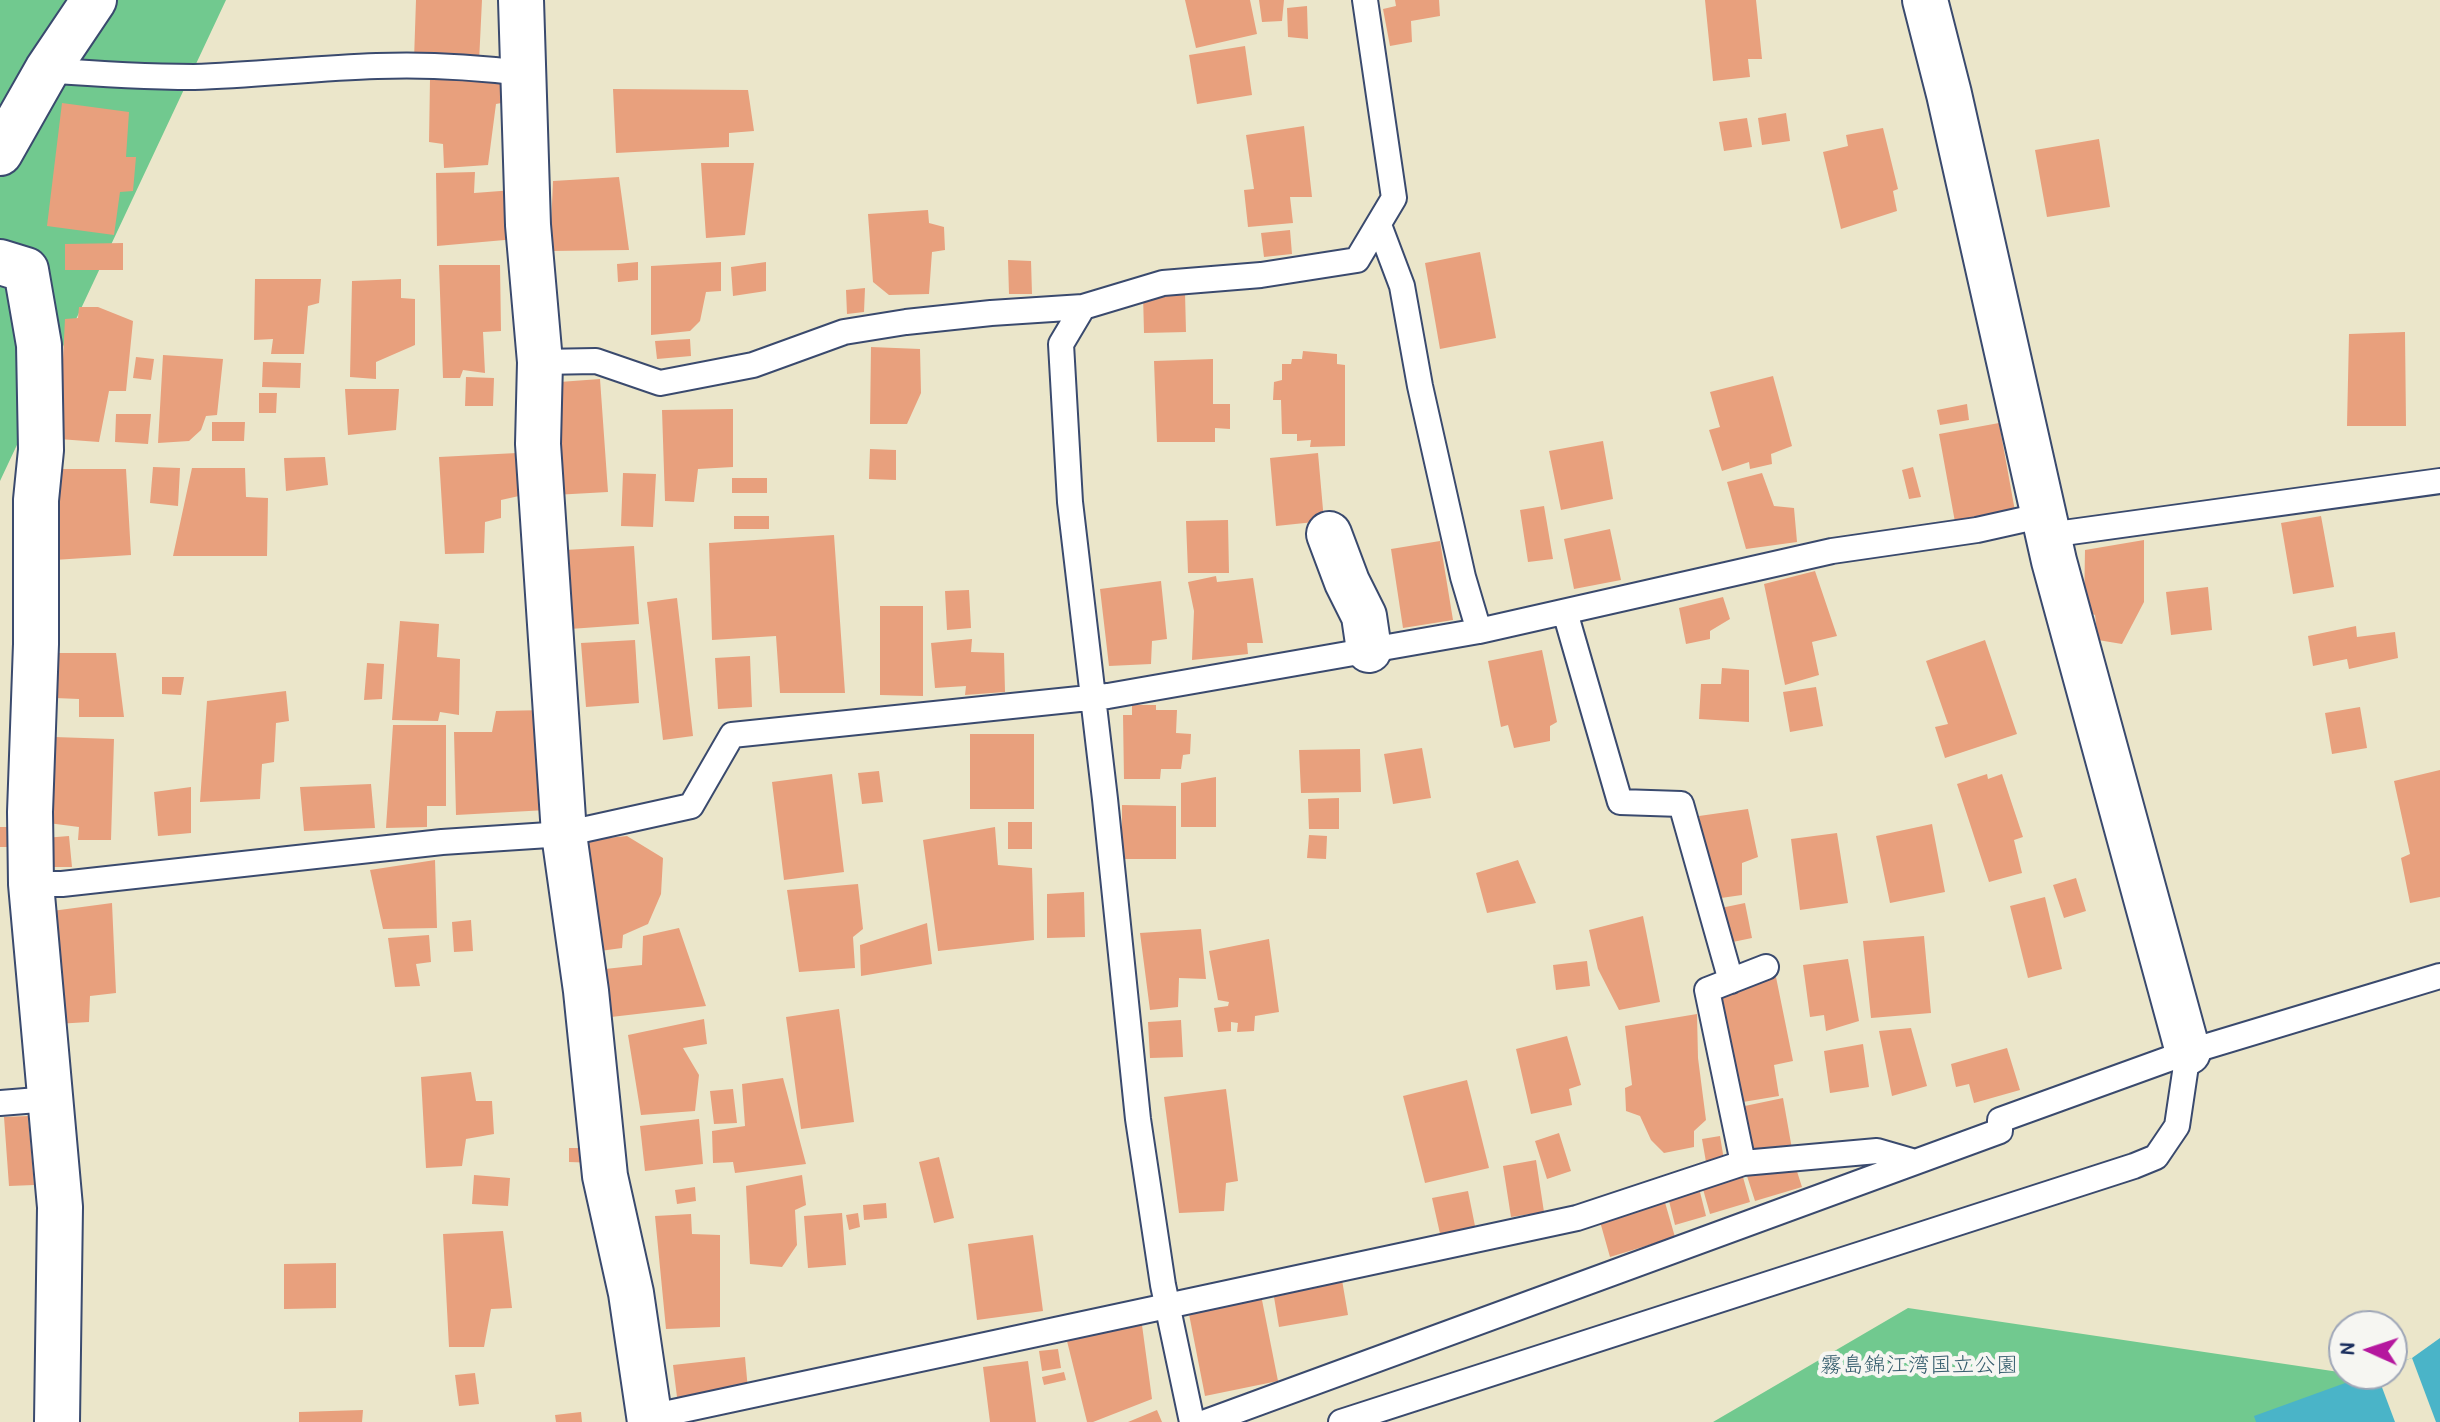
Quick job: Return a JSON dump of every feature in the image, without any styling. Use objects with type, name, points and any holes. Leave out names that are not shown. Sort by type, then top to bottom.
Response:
[{"type":"main road","points":[[1,150],[47,70],[94,0]]},
{"type":"main road","points":[[521,0],[528,225],[540,362],[538,444],[564,834],[586,991],[605,1176],[631,1293],[650,1420]]},
{"type":"main road","points":[[1925,0],[2046,525],[2090,700],[2188,1052]]},
{"type":"main road","points":[[0,262],[26,270],[39,345],[41,450],[36,500],[31,884],[60,1207],[57,1422]]},
{"type":"main road","points":[[1329,534],[1364,616],[1369,650]]},
{"type":"lane","points":[[540,362],[596,361],[660,383],[753,365],[844,332],[934,319],[1083,307],[1163,283],[1261,275],[1357,260],[1394,198],[1365,0]]},
{"type":"lane","points":[[47,70],[192,77],[376,66],[449,66],[523,73]]},
{"type":"lane","points":[[1379,225],[1402,286],[1440,476],[1479,631]]},
{"type":"lane","points":[[1083,307],[1061,344],[1070,502],[1138,1119],[1167,1305],[1192,1422]]},
{"type":"lane","points":[[31,884],[77,882],[442,842],[564,834],[691,806],[732,735],[1092,698],[1479,631],[1832,551],[1977,530],[2440,481]]},
{"type":"lane","points":[[1565,612],[1620,802],[1681,804],[1731,981]]},
{"type":"lane","points":[[1743,1163],[1707,990],[1766,967]]},
{"type":"lane","points":[[1206,1422],[2000,1131],[2000,1120],[2188,1052],[2440,976]]},
{"type":"lane","points":[[1341,1422],[2156,1157],[2177,1126],[2188,1052]]},
{"type":"lane","points":[[0,1103],[50,1099]]},
{"type":"lane","points":[[650,1420],[1577,1218],[1743,1163],[1877,1151],[1915,1162]]},
{"type":"green space","points":[[0,0],[226,0],[0,481]]},
{"type":"green space","name":"霧島錦江湾国立公園","points":[[1908,1308],[2328,1370],[2328,1390],[2408,1390],[2408,1382],[2440,1387],[2440,1422],[1713,1422]]},
{"type":"water","points":[[2440,1338],[2440,1422],[2256,1422],[2254,1416],[2328,1389],[2408,1390],[2408,1359]]},
{"type":"pier","points":[[2412,1358],[2436,1422],[2395,1422],[2383,1390],[2408,1390],[2408,1359]]},
{"type":"building","points":[[416,0],[482,0],[479,62],[414,60]]},
{"type":"building","points":[[1185,0],[1250,0],[1257,34],[1196,48]]},
{"type":"building","points":[[1259,0],[1284,0],[1282,21],[1262,22]]},
{"type":"building","points":[[1395,0],[1439,0],[1440,16],[1411,21],[1412,42],[1390,46],[1383,9],[1396,6]]},
{"type":"building","points":[[1705,0],[1756,0],[1762,59],[1748,59],[1750,77],[1713,81]]},
{"type":"building","points":[[1307,6],[1308,39],[1288,37],[1287,8]]},
{"type":"building","points":[[1245,46],[1252,95],[1197,104],[1189,55]]},
{"type":"building","points":[[517,76],[512,101],[496,104],[488,165],[444,168],[443,144],[429,142],[430,79]]},
{"type":"building","points":[[613,89],[748,90],[754,131],[729,133],[729,147],[616,153]]},
{"type":"building","points":[[62,103],[129,112],[126,157],[136,157],[133,191],[120,192],[114,235],[47,226]]},
{"type":"building","points":[[1786,113],[1790,141],[1762,145],[1758,118]]},
{"type":"building","points":[[1747,118],[1752,147],[1724,151],[1719,122]]},
{"type":"building","points":[[1304,126],[1312,197],[1290,197],[1293,223],[1248,227],[1244,190],[1254,189],[1246,135]]},
{"type":"building","points":[[1883,128],[1898,189],[1893,191],[1897,211],[1841,229],[1823,152],[1848,146],[1846,135]]},
{"type":"building","points":[[2099,139],[2110,207],[2047,217],[2035,150]]},
{"type":"building","points":[[701,163],[754,163],[745,235],[706,238]]},
{"type":"building","points":[[475,172],[474,193],[514,190],[516,239],[437,246],[436,173]]},
{"type":"building","points":[[619,177],[629,250],[550,251],[553,181]]},
{"type":"building","points":[[928,210],[929,223],[944,227],[945,250],[932,252],[929,294],[889,295],[873,282],[868,214]]},
{"type":"building","points":[[1290,230],[1292,254],[1264,257],[1261,233]]},
{"type":"building","points":[[123,243],[123,270],[65,270],[65,244]]},
{"type":"building","points":[[1480,252],[1496,338],[1440,349],[1425,263]]},
{"type":"building","points":[[1008,260],[1031,261],[1032,294],[1009,294]]},
{"type":"building","points":[[638,262],[638,280],[618,282],[617,264]]},
{"type":"building","points":[[721,262],[721,291],[706,292],[700,321],[690,331],[651,335],[651,266]]},
{"type":"building","points":[[766,262],[766,291],[733,296],[731,267]]},
{"type":"building","points":[[439,265],[500,265],[501,331],[483,332],[485,373],[463,370],[460,378],[443,378]]},
{"type":"building","points":[[255,279],[321,279],[319,303],[308,306],[304,354],[271,354],[273,339],[254,340]]},
{"type":"building","points":[[401,279],[401,298],[415,299],[415,345],[376,362],[376,379],[350,377],[352,281]]},
{"type":"building","points":[[865,288],[864,312],[847,314],[846,290]]},
{"type":"building","points":[[1185,292],[1186,332],[1144,333],[1143,294]]},
{"type":"building","points":[[79,307],[98,307],[133,321],[126,391],[109,391],[99,442],[59,439],[65,319],[78,318]]},
{"type":"building","points":[[2405,332],[2406,426],[2347,426],[2349,334]]},
{"type":"building","points":[[690,339],[691,356],[657,359],[655,341]]},
{"type":"building","points":[[871,347],[920,349],[921,393],[907,424],[870,424]]},
{"type":"building","points":[[1303,351],[1337,354],[1337,364],[1345,365],[1345,446],[1310,447],[1311,440],[1297,441],[1297,434],[1282,434],[1281,400],[1273,400],[1274,382],[1282,380],[1282,364],[1291,364],[1292,359],[1302,359]]},
{"type":"building","points":[[163,355],[223,359],[217,415],[206,416],[201,430],[189,441],[158,443]]},
{"type":"building","points":[[136,357],[154,359],[151,380],[133,378]]},
{"type":"building","points":[[1213,359],[1213,404],[1230,404],[1230,429],[1215,428],[1215,442],[1157,442],[1154,361]]},
{"type":"building","points":[[263,362],[301,363],[300,388],[262,387]]},
{"type":"building","points":[[1773,376],[1792,446],[1771,454],[1772,464],[1750,469],[1749,462],[1722,471],[1709,430],[1720,427],[1710,392]]},
{"type":"building","points":[[466,377],[494,378],[493,406],[465,406]]},
{"type":"building","points":[[600,379],[608,492],[554,495],[546,383]]},
{"type":"building","points":[[345,389],[399,389],[396,430],[348,435]]},
{"type":"building","points":[[259,393],[277,393],[276,413],[259,413]]},
{"type":"building","points":[[1967,404],[1969,420],[1940,425],[1937,410]]},
{"type":"building","points":[[733,409],[733,467],[698,469],[694,502],[665,501],[662,410]]},
{"type":"building","points":[[116,414],[151,414],[148,444],[115,442]]},
{"type":"building","points":[[212,422],[245,422],[244,441],[212,441]]},
{"type":"building","points":[[1999,423],[2015,511],[1955,522],[1939,434]]},
{"type":"building","points":[[1603,441],[1613,499],[1561,510],[1549,451]]},
{"type":"building","points":[[870,449],[896,450],[896,480],[869,479]]},
{"type":"building","points":[[517,453],[519,496],[501,500],[501,518],[485,522],[484,553],[445,554],[439,457]]},
{"type":"building","points":[[1318,453],[1324,521],[1276,526],[1270,458]]},
{"type":"building","points":[[325,457],[328,485],[286,491],[284,458]]},
{"type":"building","points":[[153,467],[180,468],[178,506],[150,503]]},
{"type":"building","points":[[1913,467],[1921,497],[1909,499],[1902,470]]},
{"type":"building","points":[[192,468],[245,468],[246,497],[268,498],[267,556],[173,556]]},
{"type":"building","points":[[55,469],[126,469],[131,555],[54,560]]},
{"type":"building","points":[[623,473],[656,474],[653,527],[621,526]]},
{"type":"building","points":[[1762,473],[1774,506],[1794,508],[1797,542],[1746,549],[1727,482]]},
{"type":"building","points":[[732,478],[767,478],[767,493],[732,493]]},
{"type":"building","points":[[1544,506],[1553,559],[1528,562],[1520,510]]},
{"type":"building","points":[[734,516],[769,516],[769,529],[734,529]]},
{"type":"building","points":[[2321,516],[2334,587],[2293,594],[2281,523]]},
{"type":"building","points":[[1228,520],[1229,573],[1188,573],[1186,521]]},
{"type":"building","points":[[1610,529],[1621,580],[1574,589],[1564,539]]},
{"type":"building","points":[[834,535],[845,693],[780,693],[776,636],[712,640],[709,543]]},
{"type":"building","points":[[2144,540],[2144,602],[2122,644],[2098,640],[2095,615],[2084,611],[2085,550]]},
{"type":"building","points":[[1440,541],[1453,620],[1403,628],[1391,549]]},
{"type":"building","points":[[634,546],[639,624],[570,629],[565,550]]},
{"type":"building","points":[[1815,571],[1837,636],[1812,642],[1819,675],[1785,685],[1764,584]]},
{"type":"building","points":[[1216,576],[1217,582],[1253,578],[1263,643],[1247,643],[1248,654],[1192,660],[1194,611],[1188,582]]},
{"type":"building","points":[[1161,581],[1167,639],[1152,641],[1151,664],[1109,666],[1100,589]]},
{"type":"building","points":[[2208,587],[2212,630],[2171,635],[2166,592]]},
{"type":"building","points":[[969,590],[971,628],[947,630],[945,591]]},
{"type":"building","points":[[1723,597],[1730,619],[1710,631],[1710,639],[1686,644],[1679,608]]},
{"type":"building","points":[[677,598],[693,736],[663,740],[647,602]]},
{"type":"building","points":[[880,606],[923,606],[923,696],[880,695]]},
{"type":"building","points":[[400,621],[439,624],[437,657],[460,659],[459,715],[440,712],[438,721],[392,720]]},
{"type":"building","points":[[2356,626],[2357,637],[2395,632],[2398,658],[2349,669],[2347,659],[2313,666],[2308,636]]},
{"type":"building","points":[[972,639],[971,652],[1004,653],[1005,692],[965,695],[966,686],[935,688],[931,643]]},
{"type":"building","points":[[635,640],[639,703],[586,707],[581,643]]},
{"type":"building","points":[[1985,640],[2017,734],[1945,758],[1935,727],[1948,724],[1926,661]]},
{"type":"building","points":[[1542,650],[1557,722],[1550,726],[1550,741],[1514,748],[1508,725],[1501,727],[1488,661]]},
{"type":"building","points":[[57,653],[116,653],[124,717],[79,717],[79,699],[55,698]]},
{"type":"building","points":[[750,656],[752,707],[718,709],[715,658]]},
{"type":"building","points":[[367,663],[384,664],[382,699],[364,700]]},
{"type":"building","points":[[1722,668],[1749,670],[1749,722],[1699,719],[1701,684],[1721,684]]},
{"type":"building","points":[[162,677],[184,677],[181,695],[162,694]]},
{"type":"building","points":[[1816,687],[1823,726],[1790,732],[1783,692]]},
{"type":"building","points":[[286,691],[289,721],[276,723],[274,762],[262,764],[260,799],[200,802],[207,701]]},
{"type":"building","points":[[1132,705],[1156,705],[1156,710],[1177,710],[1176,733],[1191,734],[1190,754],[1183,755],[1181,769],[1161,769],[1160,779],[1124,779],[1123,715],[1132,715]]},
{"type":"building","points":[[2360,707],[2367,748],[2332,754],[2325,713]]},
{"type":"building","points":[[548,710],[547,810],[456,815],[454,732],[492,732],[496,711]]},
{"type":"building","points":[[393,725],[446,725],[446,806],[427,806],[427,827],[386,828]]},
{"type":"building","points":[[970,734],[1034,734],[1034,809],[970,809]]},
{"type":"building","points":[[54,737],[114,739],[111,840],[78,840],[79,827],[48,823]]},
{"type":"building","points":[[1422,748],[1431,798],[1393,804],[1384,754]]},
{"type":"building","points":[[1360,749],[1361,792],[1301,793],[1299,750]]},
{"type":"building","points":[[2440,770],[2440,897],[2410,903],[2401,858],[2410,854],[2394,781]]},
{"type":"building","points":[[879,771],[883,802],[862,804],[858,773]]},
{"type":"building","points":[[832,774],[844,872],[784,880],[772,782]]},
{"type":"building","points":[[1987,774],[1988,779],[2002,774],[2023,837],[2014,840],[2022,873],[1989,882],[1957,784]]},
{"type":"building","points":[[1216,777],[1216,827],[1181,827],[1181,783]]},
{"type":"building","points":[[371,784],[375,828],[304,831],[300,787]]},
{"type":"building","points":[[191,787],[191,833],[158,836],[154,792]]},
{"type":"building","points":[[1339,798],[1339,829],[1309,829],[1308,799]]},
{"type":"building","points":[[1122,805],[1176,806],[1176,859],[1122,859]]},
{"type":"building","points":[[1748,809],[1758,857],[1742,863],[1742,895],[1714,899],[1699,816]]},
{"type":"building","points":[[1008,822],[1032,822],[1032,849],[1008,849]]},
{"type":"building","points":[[1932,824],[1945,892],[1890,903],[1876,836]]},
{"type":"building","points":[[0,827],[13,827],[13,847],[0,847]]},
{"type":"building","points":[[995,827],[998,865],[1032,868],[1034,940],[938,951],[923,840]]},
{"type":"building","points":[[1837,833],[1848,903],[1800,910],[1791,839]]},
{"type":"building","points":[[1309,835],[1327,836],[1326,859],[1307,858]]},
{"type":"building","points":[[69,836],[72,867],[41,867],[44,838]]},
{"type":"building","points":[[627,836],[663,858],[661,894],[648,924],[623,935],[622,948],[600,951],[588,840]]},
{"type":"building","points":[[435,860],[437,928],[383,929],[370,870]]},
{"type":"building","points":[[1518,860],[1536,903],[1487,913],[1476,873]]},
{"type":"building","points":[[2076,878],[2086,911],[2064,918],[2053,885]]},
{"type":"building","points":[[858,884],[863,929],[853,937],[855,968],[799,972],[787,890]]},
{"type":"building","points":[[1084,892],[1085,937],[1047,938],[1047,894]]},
{"type":"building","points":[[2045,897],[2062,969],[2028,978],[2010,906]]},
{"type":"building","points":[[112,903],[116,993],[90,996],[89,1022],[56,1024],[52,911]]},
{"type":"building","points":[[1745,903],[1752,938],[1723,944],[1716,909]]},
{"type":"building","points":[[1643,916],[1660,1002],[1619,1010],[1598,969],[1589,930]]},
{"type":"building","points":[[471,920],[473,951],[454,952],[452,922]]},
{"type":"building","points":[[927,923],[932,964],[861,976],[860,945]]},
{"type":"building","points":[[679,928],[706,1006],[611,1017],[605,969],[642,965],[643,936]]},
{"type":"building","points":[[1201,929],[1206,979],[1179,978],[1178,1007],[1150,1010],[1140,933]]},
{"type":"building","points":[[429,935],[431,962],[416,964],[420,986],[395,987],[388,938]]},
{"type":"building","points":[[1924,936],[1931,1013],[1871,1018],[1863,941]]},
{"type":"building","points":[[1269,939],[1279,1012],[1255,1016],[1254,1031],[1237,1032],[1238,1023],[1231,1022],[1231,1031],[1218,1032],[1214,1008],[1228,1006],[1229,1002],[1218,1000],[1209,951]]},
{"type":"building","points":[[1848,959],[1859,1021],[1826,1031],[1824,1015],[1810,1017],[1803,965]]},
{"type":"building","points":[[1587,961],[1590,986],[1556,990],[1553,965]]},
{"type":"building","points":[[1776,977],[1793,1061],[1774,1065],[1779,1096],[1737,1103],[1717,990]]},
{"type":"building","points":[[839,1009],[854,1122],[801,1129],[786,1017]]},
{"type":"building","points":[[1697,1014],[1698,1058],[1706,1120],[1694,1131],[1694,1147],[1664,1153],[1651,1140],[1640,1116],[1626,1111],[1625,1088],[1632,1085],[1625,1026]]},
{"type":"building","points":[[704,1019],[707,1044],[683,1048],[699,1075],[695,1111],[641,1115],[628,1035]]},
{"type":"building","points":[[1181,1020],[1183,1057],[1150,1058],[1148,1022]]},
{"type":"building","points":[[1911,1028],[1927,1086],[1892,1096],[1879,1031]]},
{"type":"building","points":[[1567,1036],[1581,1085],[1569,1089],[1572,1105],[1531,1114],[1516,1049]]},
{"type":"building","points":[[1863,1044],[1869,1087],[1830,1093],[1824,1051]]},
{"type":"building","points":[[2007,1048],[2020,1090],[1974,1103],[1969,1084],[1956,1087],[1951,1064]]},
{"type":"building","points":[[471,1072],[476,1101],[492,1101],[494,1134],[466,1139],[462,1166],[426,1168],[421,1077]]},
{"type":"building","points":[[783,1078],[806,1164],[735,1173],[733,1162],[713,1163],[712,1131],[745,1126],[742,1084]]},
{"type":"building","points":[[1467,1080],[1489,1168],[1425,1183],[1403,1096]]},
{"type":"building","points":[[733,1089],[737,1123],[714,1124],[710,1091]]},
{"type":"building","points":[[1226,1089],[1238,1181],[1226,1183],[1224,1211],[1179,1213],[1164,1097]]},
{"type":"building","points":[[1783,1098],[1792,1149],[1750,1157],[1740,1107]]},
{"type":"building","points":[[28,1116],[34,1185],[9,1186],[4,1117]]},
{"type":"building","points":[[699,1119],[703,1164],[645,1171],[640,1126]]},
{"type":"building","points":[[1559,1133],[1571,1171],[1547,1179],[1535,1141]]},
{"type":"building","points":[[1720,1136],[1724,1160],[1706,1162],[1702,1139]]},
{"type":"building","points":[[569,1148],[600,1148],[599,1163],[569,1162]]},
{"type":"building","points":[[939,1157],[954,1218],[934,1223],[919,1162]]},
{"type":"building","points":[[1536,1160],[1544,1212],[1511,1217],[1503,1166]]},
{"type":"building","points":[[1794,1162],[1802,1187],[1755,1201],[1747,1176]]},
{"type":"building","points":[[1741,1170],[1750,1202],[1710,1214],[1701,1182]]},
{"type":"building","points":[[474,1175],[510,1178],[508,1206],[472,1204]]},
{"type":"building","points":[[802,1175],[806,1205],[795,1210],[797,1245],[782,1267],[750,1264],[746,1186]]},
{"type":"building","points":[[1698,1184],[1706,1216],[1675,1225],[1667,1193]]},
{"type":"building","points":[[695,1187],[696,1201],[677,1204],[675,1190]]},
{"type":"building","points":[[1468,1191],[1476,1231],[1441,1238],[1432,1198]]},
{"type":"building","points":[[1664,1199],[1675,1237],[1610,1257],[1599,1218]]},
{"type":"building","points":[[886,1203],[887,1218],[864,1220],[863,1205]]},
{"type":"building","points":[[842,1213],[846,1265],[808,1268],[804,1216]]},
{"type":"building","points":[[858,1213],[860,1227],[849,1230],[846,1215]]},
{"type":"building","points":[[691,1214],[692,1234],[720,1235],[720,1327],[666,1329],[655,1216]]},
{"type":"building","points":[[503,1231],[512,1308],[491,1309],[484,1347],[449,1347],[443,1234]]},
{"type":"building","points":[[1033,1235],[1043,1311],[977,1320],[968,1244]]},
{"type":"building","points":[[336,1263],[336,1308],[284,1309],[284,1264]]},
{"type":"building","points":[[1342,1280],[1348,1315],[1279,1327],[1273,1291]]},
{"type":"building","points":[[1261,1295],[1278,1381],[1205,1396],[1188,1309]]},
{"type":"building","points":[[1142,1325],[1152,1399],[1087,1422],[1067,1341]]},
{"type":"building","points":[[1058,1349],[1061,1368],[1042,1371],[1039,1351]]},
{"type":"building","points":[[745,1357],[748,1390],[677,1397],[673,1365]]},
{"type":"building","points":[[1028,1361],[1036,1422],[990,1422],[983,1367]]},
{"type":"building","points":[[1064,1372],[1066,1380],[1044,1385],[1042,1377]]},
{"type":"building","points":[[475,1373],[479,1404],[459,1406],[455,1375]]},
{"type":"building","points":[[363,1410],[362,1422],[299,1422],[299,1412]]},
{"type":"building","points":[[1157,1410],[1162,1422],[1128,1422]]},
{"type":"building","points":[[581,1412],[582,1422],[556,1422],[555,1415]]}]
